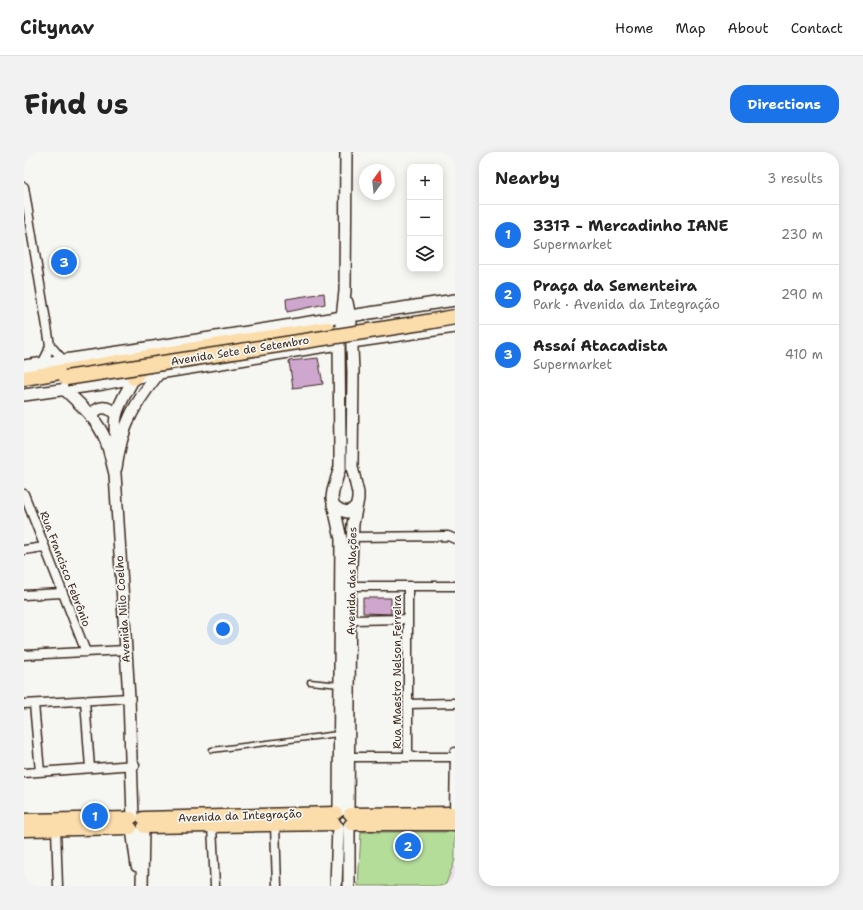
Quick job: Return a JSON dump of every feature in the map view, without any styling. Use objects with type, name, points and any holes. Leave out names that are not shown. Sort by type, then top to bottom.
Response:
[{"type":"highway","name":"Avenida Sete de Setembro","points":[[24,385],[64,375],[244,341],[455,311]]},
{"type":"highway","name":"Avenida Sete de Setembro","points":[[24,378],[142,366],[455,317]]},
{"type":"highway","points":[[134,378],[142,366]]},
{"type":"main road","points":[[346,152],[346,317]]},
{"type":"main road","name":"Avenida Sete de Setembro","points":[[24,395],[64,375],[146,348],[455,300]]},
{"type":"main road","name":"Avenida das Nações","points":[[346,317],[339,344],[340,467],[333,491],[333,505],[341,539],[345,683],[343,819],[349,886]]},
{"type":"main road","name":"Avenida das Nações","points":[[345,683],[351,620],[350,586],[352,537],[353,524],[358,505],[358,493],[352,467],[352,347],[346,317]]},
{"type":"main road","points":[[352,347],[455,328]]},
{"type":"main road","name":"Avenida Sete de Setembro","points":[[24,366],[43,362],[64,375],[134,378],[339,344]]},
{"type":"main road","points":[[321,348],[336,352],[339,357]]},
{"type":"main road","points":[[115,474],[118,450],[128,420],[144,392],[160,373]]},
{"type":"main road","points":[[64,375],[91,417],[102,431],[115,474]]},
{"type":"main road","points":[[118,450],[114,434],[115,419],[119,406],[134,378]]},
{"type":"main road","points":[[91,417],[96,409],[102,407],[109,408],[116,415]]},
{"type":"main road","name":"Avenida Nilo Coelho","points":[[115,474],[141,886]]},
{"type":"main road","points":[[333,505],[340,510],[347,512],[358,505]]},
{"type":"main road","name":"Avenida das Nações","points":[[336,886],[350,757],[344,731]]},
{"type":"main road","name":"Avenida da Integração","points":[[24,830],[137,823],[455,817]]},
{"type":"main road","name":"Avenida da Integração","points":[[24,820],[212,826],[275,825],[343,819]]},
{"type":"street","points":[[24,187],[50,345],[64,375]]},
{"type":"street","points":[[43,362],[50,345]]},
{"type":"street","name":"Rua Francisco Febrônio","points":[[25,498],[86,652]]},
{"type":"street","points":[[352,537],[451,537]]},
{"type":"street","points":[[24,550],[44,547]]},
{"type":"street","points":[[350,586],[455,586]]},
{"type":"street","name":"Rua Maestro Nelson Ferreira","points":[[408,586],[408,757]]},
{"type":"street","points":[[24,595],[62,593]]},
{"type":"street","points":[[351,620],[408,619]]},
{"type":"street","points":[[24,655],[126,650]]},
{"type":"street","points":[[24,704],[129,698]]},
{"type":"street","points":[[85,701],[90,768]]},
{"type":"street","points":[[408,704],[455,703]]},
{"type":"street","points":[[34,704],[40,772]]},
{"type":"street","points":[[455,752],[455,817]]},
{"type":"street","points":[[350,757],[455,757]]},
{"type":"street","points":[[24,773],[133,765]]},
{"type":"street","points":[[275,825],[277,886]]},
{"type":"street","points":[[212,826],[215,886]]},
{"type":"street","points":[[56,829],[58,886]]},
{"type":"lane","points":[[310,682],[345,683]]},
{"type":"lane","points":[[212,750],[344,731]]},
{"type":"shaded area","points":[[455,860],[455,886],[445,886]]},
{"type":"green space","points":[[361,832],[455,832],[455,860],[445,886],[358,886]]},
{"type":"building","points":[[324,293],[325,304],[287,312],[286,299]]},
{"type":"building","points":[[318,358],[323,384],[293,388],[289,361]]},
{"type":"building","points":[[363,598],[391,598],[391,614],[363,613]]},
{"type":"place","name":"Assaí Atacadista","points":[[64,262]]},
{"type":"place","name":"3317 - Mercadinho IANE","points":[[95,816]]},
{"type":"place","name":"Praça da Sementeira","points":[[408,846]]}]
